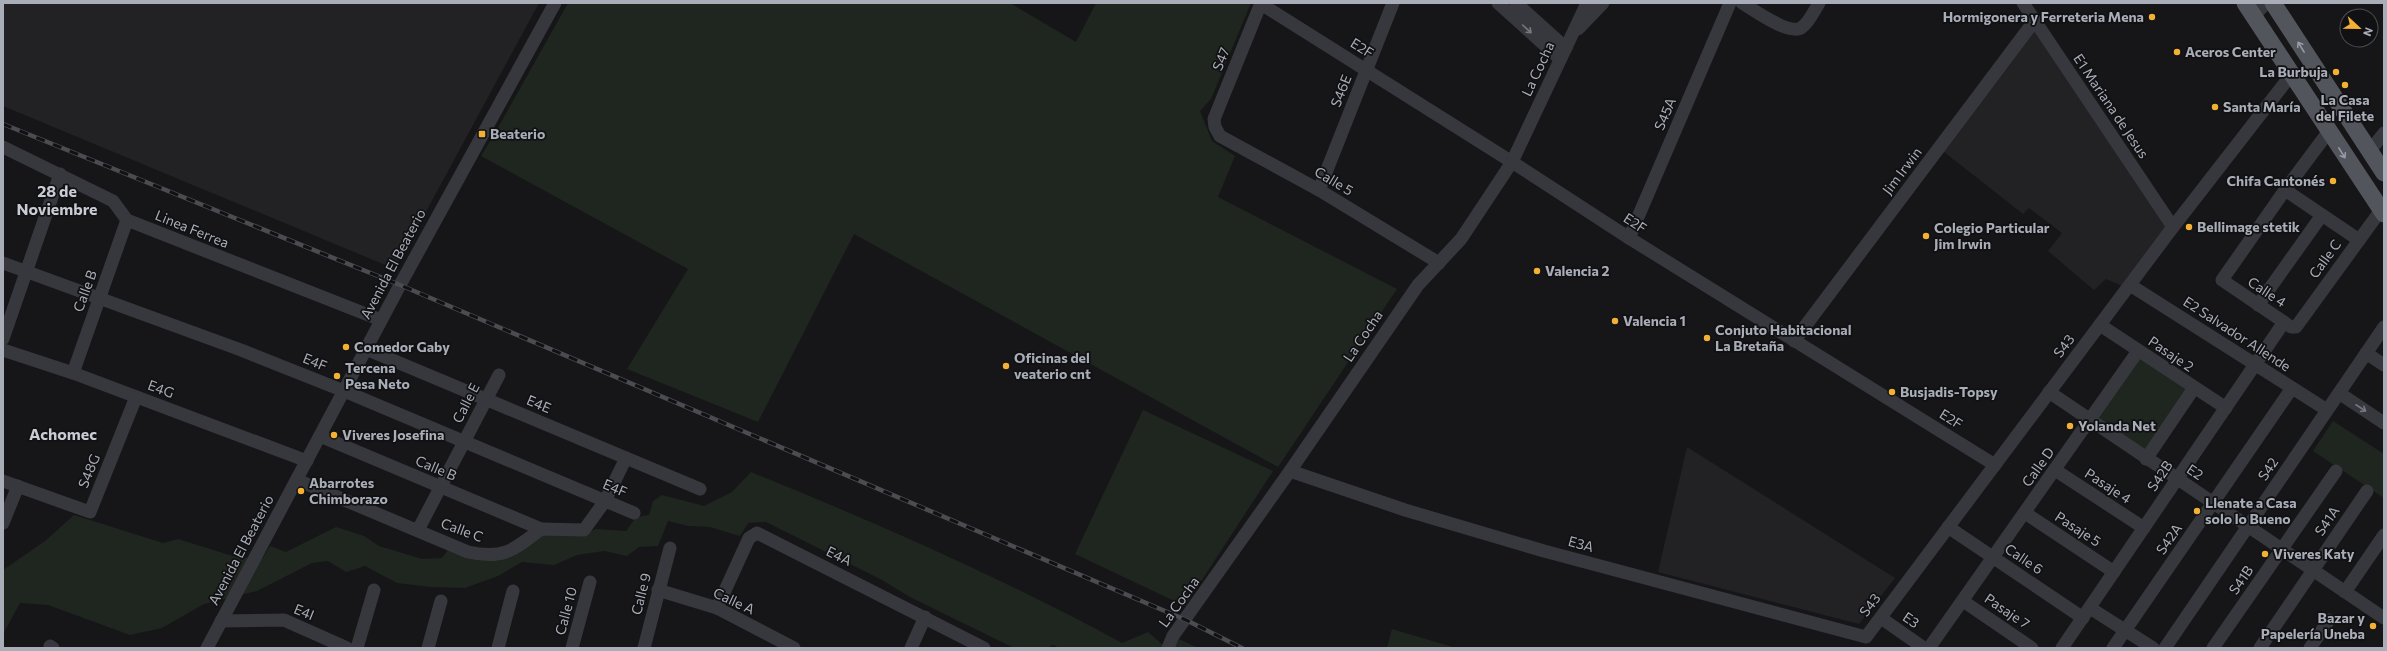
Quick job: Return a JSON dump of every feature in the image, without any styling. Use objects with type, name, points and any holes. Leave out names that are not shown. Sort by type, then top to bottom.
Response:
[{"type":"main road","points":[[2273,3],[2384,173]]},
{"type":"main road","points":[[2249,10],[2382,212]]},
{"type":"street","name":"Avenida El Beaterio","points":[[208,648],[381,320],[556,3]]},
{"type":"street","name":"E2F","points":[[1261,3],[1629,238],[1995,465]]},
{"type":"street","name":"S47","points":[[1215,127],[1214,119],[1261,3]]},
{"type":"street","name":"S46E","points":[[1319,190],[1393,3]]},
{"type":"street","points":[[1498,3],[1563,53]]},
{"type":"street","points":[[1516,3],[1563,53]]},
{"type":"street","name":"La Cocha","points":[[1168,646],[1418,285],[1461,239],[1512,162],[1587,3]]},
{"type":"street","name":"La Cocha","points":[[1572,36],[1603,3]]},
{"type":"street","name":"S45A","points":[[1629,238],[1730,3]]},
{"type":"street","points":[[1742,3],[1790,29],[1800,28],[1811,17],[1819,3]]},
{"type":"street","name":"E1 Mariana de Jesus","points":[[2023,3],[2173,227]]},
{"type":"street","points":[[2249,10],[2266,3]]},
{"type":"street","name":"Jim Irwin","points":[[1794,341],[2035,20]]},
{"type":"street","name":"S43","points":[[1866,637],[2173,227],[2291,75]]},
{"type":"street","name":"Calle 5","points":[[1215,127],[1220,136],[1319,190],[1439,263]]},
{"type":"street","points":[[2329,131],[2285,190],[2359,240]]},
{"type":"street","points":[[2369,152],[2384,133]]},
{"type":"street","points":[[3,148],[60,174],[113,201],[127,220]]},
{"type":"street","points":[[3,339],[60,174]]},
{"type":"street","name":"Calle 4","points":[[2285,190],[2222,280],[2291,327],[2296,327]]},
{"type":"street","name":"Calle C","points":[[2296,327],[2359,240],[2382,212]]},
{"type":"street","points":[[2258,305],[2322,215]]},
{"type":"street","name":"Linea Ferrea","points":[[127,220],[381,320]]},
{"type":"street","name":"Calle B","points":[[73,373],[127,220]]},
{"type":"street","name":"E4F","points":[[3,263],[241,350],[344,391],[634,513]]},
{"type":"street","name":"E2 Salvador Allende","points":[[2130,285],[2327,410]]},
{"type":"street","name":"S42B","points":[[2062,648],[2284,322]]},
{"type":"street","name":"Pasaje 2","points":[[2100,325],[2226,408]]},
{"type":"street","name":"S42","points":[[2165,648],[2384,327]]},
{"type":"street","name":"E4E","points":[[366,349],[700,489]]},
{"type":"street","name":"E4G","points":[[3,350],[73,373],[136,398],[307,461]]},
{"type":"street","name":"Calle D","points":[[1929,648],[2138,351]]},
{"type":"street","points":[[2366,353],[2384,365]]},
{"type":"street","name":"Calle E","points":[[418,530],[499,375]]},
{"type":"street","points":[[2146,459],[2194,388]]},
{"type":"street","name":"S42A","points":[[2113,648],[2292,388]]},
{"type":"street","name":"E2","points":[[2049,392],[2089,421],[2345,592],[2382,612]]},
{"type":"street","points":[[2339,393],[2384,423]]},
{"type":"street","name":"S48G","points":[[18,486],[90,512],[136,398]]},
{"type":"street","name":"Calle B","points":[[320,436],[541,529]]},
{"type":"street","points":[[541,529],[584,530],[604,501],[626,458]]},
{"type":"street","name":"Pasaje 4","points":[[2055,470],[2144,528]]},
{"type":"street","name":"E3A","points":[[1290,471],[1405,510],[1522,544],[1866,637]]},
{"type":"street","name":"S41B","points":[[2213,648],[2336,471]]},
{"type":"street","name":"Calle C","points":[[297,480],[468,552],[487,556],[514,550],[541,529]]},
{"type":"street","points":[[3,481],[18,486],[3,523]]},
{"type":"street","name":"S41A","points":[[2260,648],[2367,491]]},
{"type":"street","name":"Pasaje 5","points":[[2025,513],[2114,572]]},
{"type":"street","name":"Calle 6","points":[[1948,527],[1993,558],[2086,613],[2125,630],[2153,648]]},
{"type":"street","name":"E4A","points":[[717,608],[749,538],[756,533],[984,648]]},
{"type":"street","points":[[2345,592],[2384,535]]},
{"type":"street","name":"Calle 9","points":[[644,648],[670,548]]},
{"type":"street","name":"Calle 10","points":[[572,648],[590,582]]},
{"type":"street","points":[[358,648],[374,590]]},
{"type":"street","name":"Calle A","points":[[658,590],[717,608],[794,648]]},
{"type":"street","points":[[498,648],[513,592]]},
{"type":"street","points":[[428,648],[441,601]]},
{"type":"street","name":"Pasaje 7","points":[[1963,601],[2032,648]]},
{"type":"street","points":[[911,648],[925,617]]},
{"type":"street","name":"E3","points":[[1880,618],[1924,648]]},
{"type":"street","name":"E4I","points":[[222,621],[284,620],[347,648]]},
{"type":"street","points":[[2310,648],[2329,620]]},
{"type":"shaded area","points":[[3,3],[539,3],[395,269],[3,106]]},
{"type":"shaded area","points":[[568,3],[1010,3],[1076,42],[1096,3],[1251,3],[1211,99],[1200,111],[1212,141],[1235,156],[1218,197],[1397,289],[1278,467],[854,234],[758,422],[627,369],[688,269],[481,156]]},
{"type":"shaded area","points":[[2035,20],[2173,227],[2127,288],[2106,279],[2094,290],[2048,251],[2062,233],[2029,208],[2023,214],[1939,148]]},
{"type":"shaded area","points":[[2142,353],[2190,389],[2145,455],[2094,421]]},
{"type":"shaded area","points":[[1143,410],[1273,471],[1185,606],[1075,554]]},
{"type":"shaded area","points":[[2333,421],[2384,454],[2384,498],[2313,451]]},
{"type":"shaded area","points":[[1687,447],[1895,578],[1859,624],[1658,572]]},
{"type":"shaded area","points":[[751,472],[939,552],[1031,596],[1122,643],[1148,632],[1163,645],[1161,648],[1060,648],[1053,645],[1047,648],[1014,648],[910,597],[882,580],[766,522],[748,523],[740,536],[710,527],[688,526],[668,521],[658,546],[639,547],[627,556],[604,551],[577,555],[554,565],[522,562],[498,576],[465,588],[431,587],[397,583],[365,566],[346,572],[328,561],[312,563],[257,591],[204,604],[162,628],[130,635],[48,605],[20,603],[3,634],[3,570],[45,541],[74,515],[163,543],[178,539],[236,557],[262,559],[270,546],[286,552],[336,527],[364,536],[379,546],[422,559],[442,558],[448,550],[487,560],[545,533],[580,535],[596,529],[626,531],[636,517],[649,515],[653,501],[662,495],[704,506],[732,492]]},
{"type":"shaded area","points":[[1392,629],[1456,648],[1387,648]]},
{"type":"shaded area","points":[[1179,639],[1198,648],[1175,648]]},
{"type":"railway","points":[[3,124],[400,285],[1186,620],[1242,648]]},
{"type":"place","name":"Hormigonera y Ferreteria Mena","points":[[2152,17]]},
{"type":"place","name":"Aceros Center","points":[[2177,52]]},
{"type":"place","name":"La Burbuja","points":[[2336,72]]},
{"type":"place","name":"La Casa del Filete","points":[[2345,85]]},
{"type":"place","name":"Santa María","points":[[2215,107]]},
{"type":"place","name":"Beaterio","points":[[482,134]]},
{"type":"place","name":"Chifa Cantonés","points":[[2333,181]]},
{"type":"place","name":"Bellimage stetik","points":[[2189,227]]},
{"type":"place","name":"Colegio Particular Jim Irwin","points":[[1926,236]]},
{"type":"place","name":"Valencia 2","points":[[1537,271]]},
{"type":"place","name":"Valencia 1","points":[[1615,321]]},
{"type":"place","name":"Conjuto Habitacional La Bretaña","points":[[1707,338]]},
{"type":"place","name":"Comedor Gaby","points":[[346,347]]},
{"type":"place","name":"Oficinas del veaterio cnt","points":[[1006,366]]},
{"type":"place","name":"Tercena Pesa Neto","points":[[337,376]]},
{"type":"place","name":"Busjadis-Topsy","points":[[1892,392]]},
{"type":"place","name":"Yolanda Net","points":[[2070,426]]},
{"type":"place","name":"Viveres Josefina","points":[[334,435]]},
{"type":"place","name":"Abarrotes Chimborazo","points":[[301,491]]},
{"type":"place","name":"Llenate a Casa solo lo Bueno","points":[[2197,511]]},
{"type":"place","name":"Viveres Katy","points":[[2265,554]]},
{"type":"place","name":"Bazar y Papelería Uneba","points":[[2373,626]]},
{"type":"district","name":"28 de Noviembre","points":[[57,200]]},
{"type":"district","name":"Achomec","points":[[63,434]]}]
